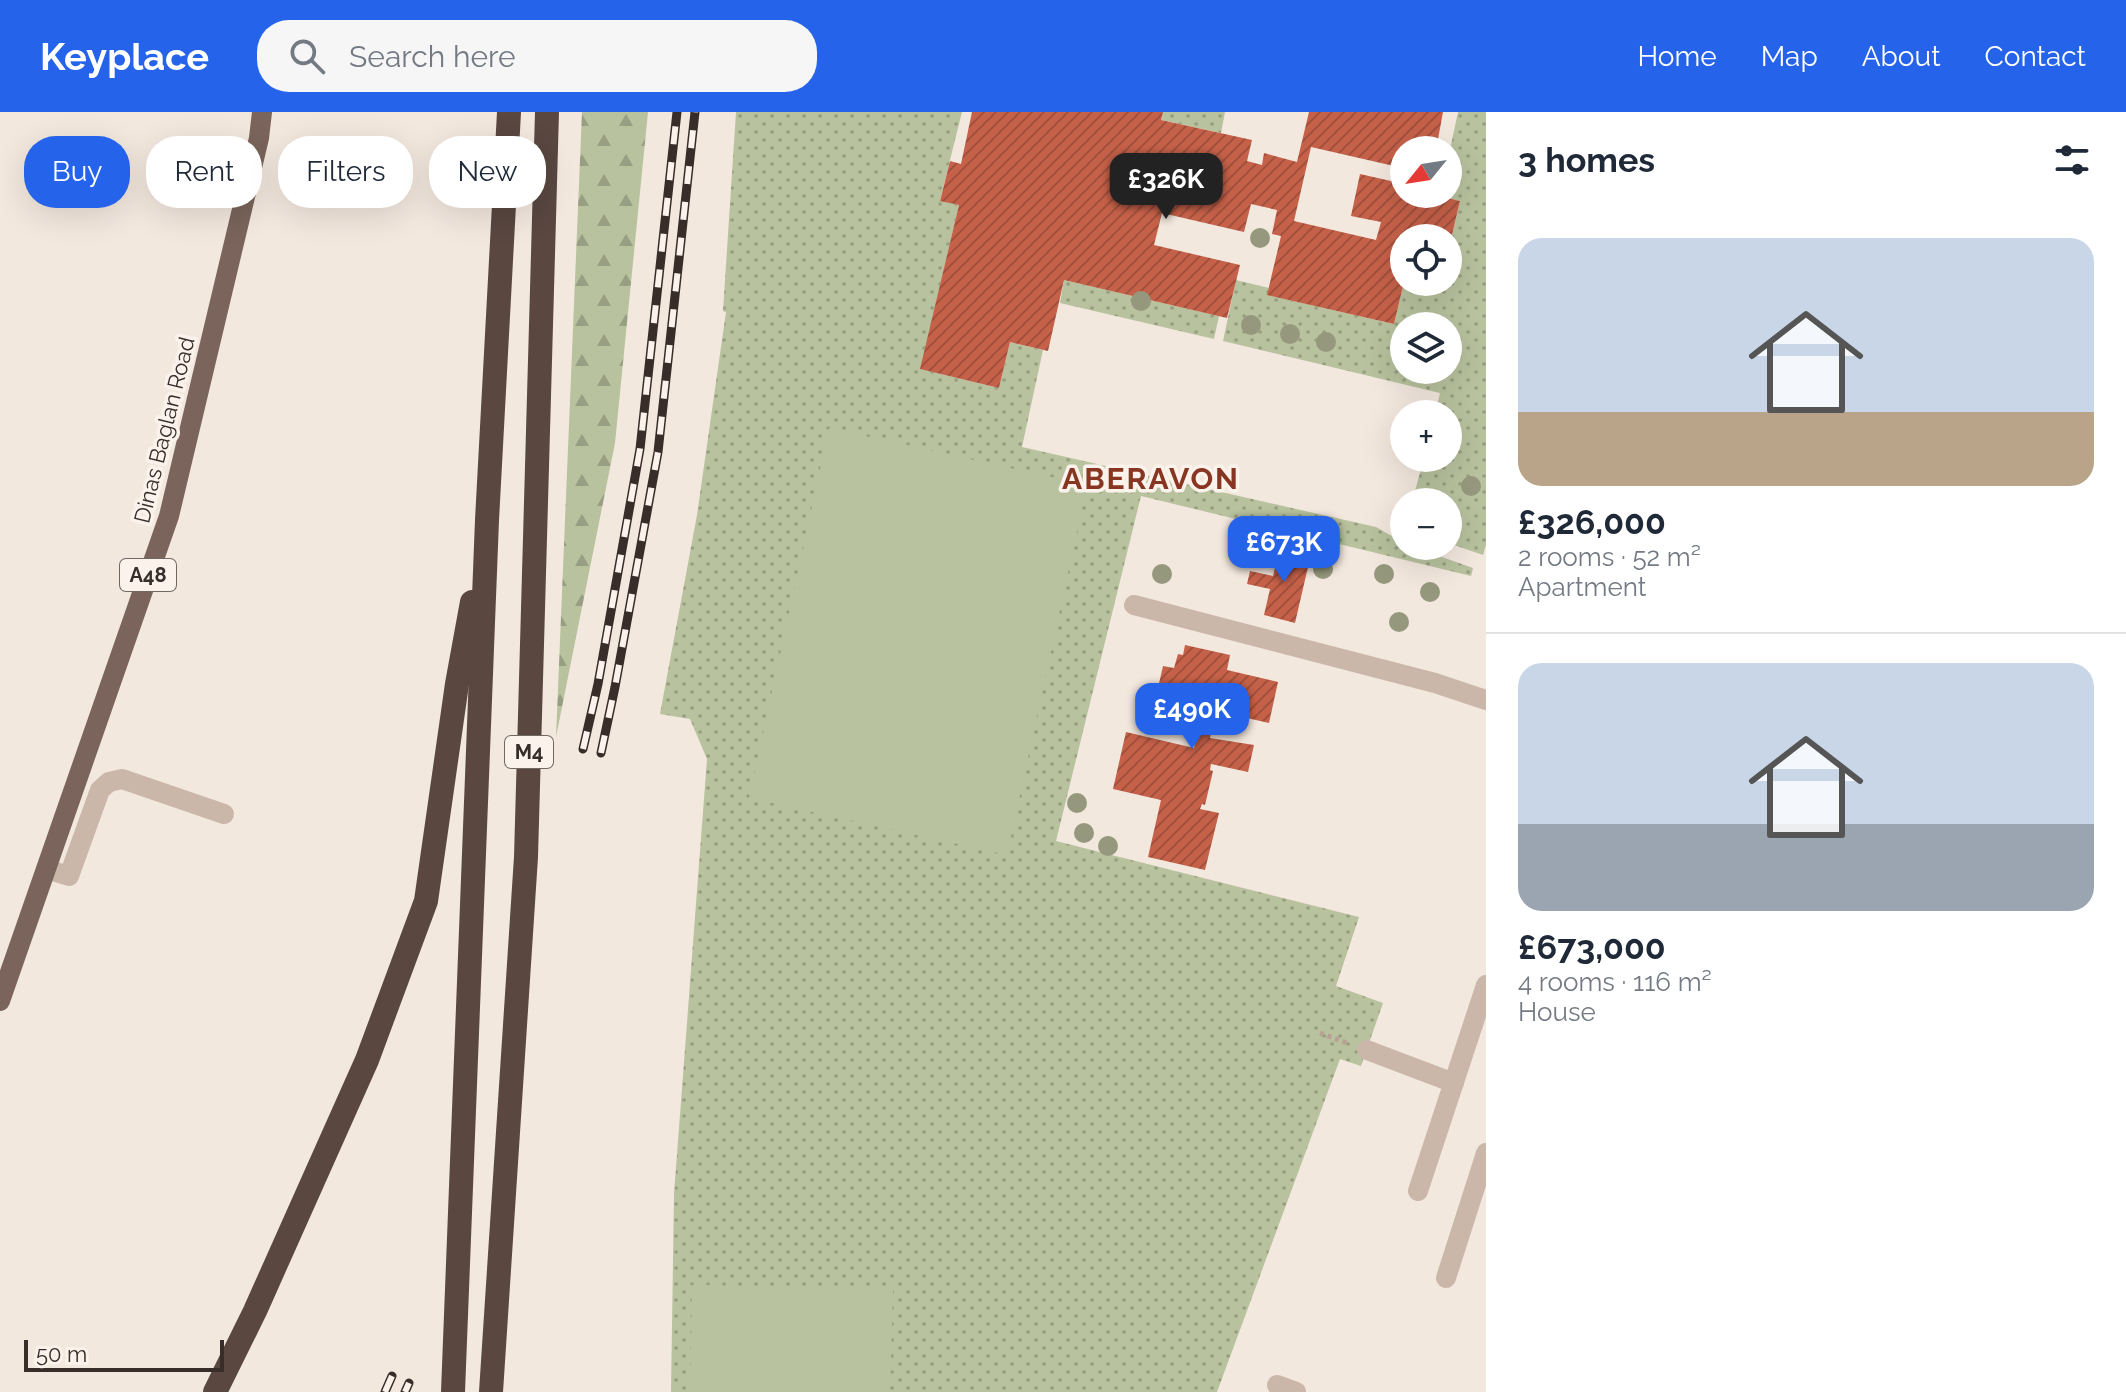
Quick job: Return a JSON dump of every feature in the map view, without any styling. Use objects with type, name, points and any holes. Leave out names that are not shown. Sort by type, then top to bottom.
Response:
[{"type":"highway","name":"M4","points":[[453,1392],[487,520],[509,112]]},
{"type":"highway","name":"M4","points":[[491,1392],[526,857],[547,112]]},
{"type":"highway","name":"M4","points":[[215,1392],[255,1311],[367,1060],[426,901],[457,684],[487,520]]},
{"type":"main road","name":"Dinas Baglan Road","points":[[0,1001],[169,516],[259,138],[262,112]]},
{"type":"street","points":[[1134,605],[1435,683],[1486,700]]},
{"type":"street","points":[[46,869],[69,876],[100,790],[109,782],[122,779],[224,814]]},
{"type":"street","points":[[1418,1191],[1484,998]]},
{"type":"street","points":[[1367,1050],[1454,1083]]},
{"type":"street","points":[[1446,1278],[1486,1153]]},
{"type":"green space","points":[[582,112],[648,112],[615,443],[556,737]]},
{"type":"green space","points":[[736,112],[962,112],[940,200],[959,205],[921,369],[999,388],[1010,342],[1043,350],[1022,447],[1376,527],[1390,535],[1390,556],[1141,496],[1056,841],[1359,917],[1336,986],[1383,1003],[1361,1066],[1340,1059],[1217,1392],[671,1392],[674,1194],[707,759],[690,719],[660,714],[697,515],[726,312],[723,311]]},
{"type":"green space","points":[[1163,112],[1225,112],[1221,133],[1161,120]]},
{"type":"green space","points":[[1458,112],[1486,112],[1486,545],[1483,555],[1462,548],[1462,488],[1416,488],[1420,472],[1462,472],[1462,400],[1438,400],[1440,393],[1402,384],[1462,384],[1462,312],[1397,312],[1401,296],[1462,296],[1462,224],[1455,224],[1458,208],[1462,208],[1462,136],[1453,136]]},
{"type":"green space","points":[[1064,280],[1219,316],[1214,339],[1060,303]]},
{"type":"green space","points":[[1236,280],[1269,288],[1268,295],[1390,323],[1390,381],[1223,341]]},
{"type":"green space","points":[[829,428],[1087,485],[1007,855],[749,798]]},
{"type":"green space","points":[[1405,560],[1450,560],[1473,568],[1471,576]]},
{"type":"green space","points":[[692,1285],[893,1289],[890,1392],[690,1392]]},
{"type":"building","points":[[972,112],[1163,112],[1161,120],[1252,140],[1247,161],[1262,165],[1264,153],[1297,162],[1309,112],[1443,112],[1439,136],[1390,136],[1390,165],[1311,147],[1294,221],[1376,240],[1381,222],[1351,216],[1360,174],[1390,181],[1390,208],[1458,208],[1455,224],[1390,224],[1390,296],[1401,296],[1397,312],[1390,312],[1390,323],[1267,295],[1281,236],[1272,234],[1277,210],[1251,204],[1244,232],[1162,213],[1154,245],[1240,265],[1227,318],[1064,280],[1048,351],[1010,342],[999,388],[920,369],[959,205],[940,201],[950,161],[961,164]]},
{"type":"building","points":[[1280,547],[1311,554],[1295,623],[1264,615],[1270,589],[1247,584],[1250,571],[1273,576]]},
{"type":"building","points":[[1185,645],[1230,655],[1227,670],[1278,682],[1269,723],[1216,711],[1210,738],[1254,745],[1248,772],[1211,764],[1210,770],[1213,771],[1205,805],[1202,804],[1200,809],[1219,813],[1205,870],[1148,857],[1161,800],[1113,789],[1126,732],[1194,748],[1199,726],[1166,718],[1169,704],[1155,701],[1163,666],[1174,668],[1178,654],[1183,655]]},
{"type":"railway","points":[[583,749],[598,684],[640,449],[677,112]]},
{"type":"railway","points":[[601,753],[658,452],[695,112]]},
{"type":"railway","points":[[385,1392],[392,1376]]},
{"type":"railway","points":[[405,1392],[409,1383]]},
{"type":"district","name":"ABERAVON","points":[[1151,479]]}]
